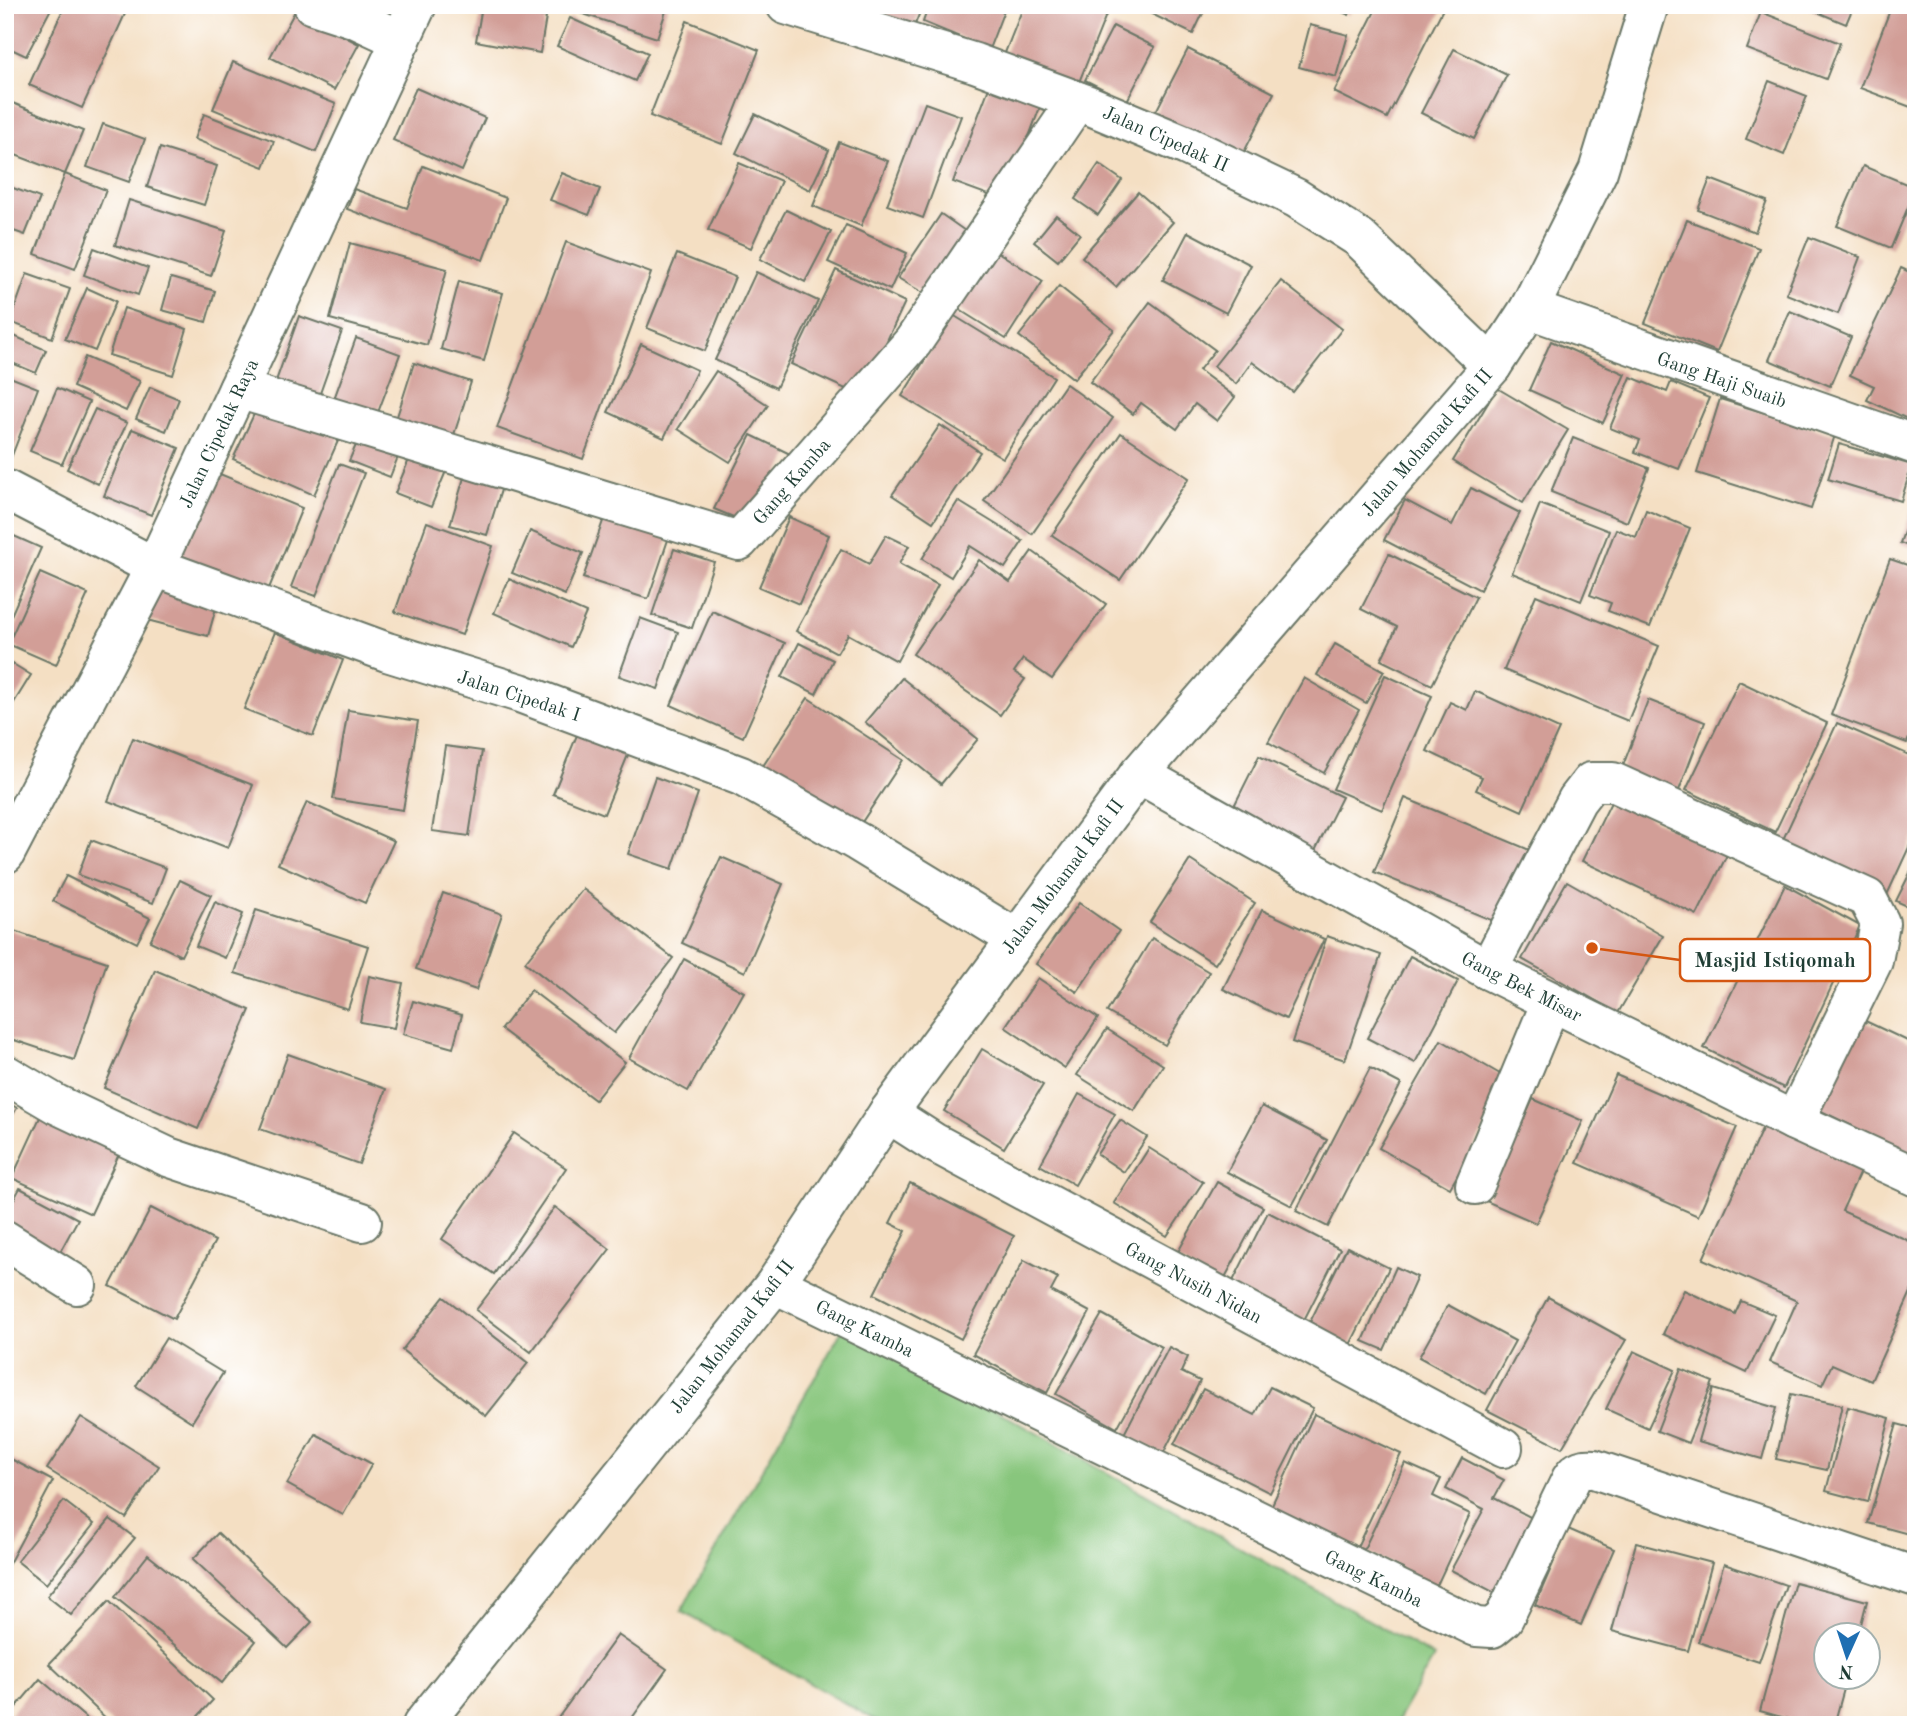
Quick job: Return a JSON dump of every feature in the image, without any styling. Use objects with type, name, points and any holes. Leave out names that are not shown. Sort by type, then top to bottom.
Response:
[{"type":"street","points":[[313,5],[356,19],[401,40]]},
{"type":"street","name":"Jalan Cipedak Raya","points":[[5,854],[155,568],[417,5]]},
{"type":"street","name":"Jalan Cipedak II","points":[[786,5],[975,63],[1077,101],[1187,146],[1296,198],[1359,238],[1481,355]]},
{"type":"street","name":"Jalan Mohamad Kafi II","points":[[422,1725],[775,1284],[1005,931],[1139,774],[1481,355],[1530,309],[1598,171],[1649,5]]},
{"type":"street","name":"Gang Kamba","points":[[239,389],[739,541],[913,342],[1077,101]]},
{"type":"street","name":"Gang Haji Suaib","points":[[1530,309],[1916,445]]},
{"type":"street","name":"Jalan Cipedak I","points":[[5,489],[155,568],[387,652],[520,693],[740,776],[888,860],[1005,931]]},
{"type":"street","name":"Gang Bek Misar","points":[[1139,774],[1488,970],[1794,1121],[1916,1177]]},
{"type":"street","points":[[1488,970],[1577,800],[1591,782],[1613,782],[1867,898],[1880,923],[1873,961],[1794,1121]]},
{"type":"street","points":[[1475,1185],[1551,1002]]},
{"type":"street","points":[[5,1074],[56,1104],[168,1157],[362,1222]]},
{"type":"street","name":"Gang Nusih Nidan","points":[[888,1113],[946,1149],[1503,1448]]},
{"type":"street","points":[[5,1240],[77,1285]]},
{"type":"street","name":"Gang Kamba","points":[[775,1284],[1476,1628],[1492,1628],[1504,1618],[1571,1479],[1575,1472],[1584,1468],[1594,1468],[1916,1577]]},
{"type":"green space","points":[[845,1325],[1434,1657],[1395,1725],[884,1725],[681,1611]]},
{"type":"building","points":[[8,5],[53,5],[26,56],[5,46],[5,11]]},
{"type":"building","points":[[65,5],[105,5],[125,14],[82,108],[29,85]]},
{"type":"building","points":[[566,5],[668,5],[657,38],[565,8]]},
{"type":"building","points":[[846,5],[871,5],[868,14]]},
{"type":"building","points":[[888,5],[923,5],[911,34],[881,22]]},
{"type":"building","points":[[929,5],[1006,5],[989,49],[923,22]]},
{"type":"building","points":[[1024,5],[1110,5],[1077,87],[1003,58]]},
{"type":"building","points":[[1133,5],[1207,5],[1193,34]]},
{"type":"building","points":[[1325,5],[1353,5],[1349,15]]},
{"type":"building","points":[[1378,5],[1445,5],[1387,118],[1334,92]]},
{"type":"building","points":[[1800,5],[1854,5],[1846,24]]},
{"type":"building","points":[[1892,5],[1916,5],[1916,109],[1860,88]]},
{"type":"building","points":[[482,6],[546,17],[540,53],[476,41]]},
{"type":"building","points":[[295,11],[359,44],[334,90],[270,57]]},
{"type":"building","points":[[1761,12],[1840,43],[1826,79],[1747,49]]},
{"type":"building","points":[[570,18],[648,53],[635,81],[557,46]]},
{"type":"building","points":[[687,21],[759,50],[722,144],[650,116]]},
{"type":"building","points":[[1310,25],[1348,35],[1336,77],[1299,67]]},
{"type":"building","points":[[1113,26],[1155,47],[1127,101],[1085,80]]},
{"type":"building","points":[[1188,49],[1274,93],[1239,162],[1152,119]]},
{"type":"building","points":[[1454,49],[1507,75],[1474,139],[1421,113]]},
{"type":"building","points":[[233,62],[336,104],[316,152],[213,109]]},
{"type":"building","points":[[992,80],[1043,99],[1005,201],[953,182]]},
{"type":"building","points":[[1769,81],[1807,96],[1784,155],[1746,139]]},
{"type":"building","points":[[416,88],[485,118],[462,171],[393,140]]},
{"type":"building","points":[[5,100],[83,131],[65,174],[5,151]]},
{"type":"building","points":[[925,103],[961,116],[923,218],[887,205]]},
{"type":"building","points":[[204,114],[274,141],[264,167],[194,139]]},
{"type":"building","points":[[755,114],[829,150],[810,190],[736,153]]},
{"type":"building","points":[[103,124],[145,139],[129,182],[87,167]]},
{"type":"building","points":[[839,142],[888,161],[861,226],[813,206]]},
{"type":"building","points":[[160,148],[217,166],[204,205],[147,187]]},
{"type":"building","points":[[739,163],[781,181],[751,248],[708,230]]},
{"type":"building","points":[[1099,164],[1122,180],[1098,215],[1075,199]]},
{"type":"building","points":[[423,166],[506,198],[483,260],[347,209],[354,189],[407,208]]},
{"type":"building","points":[[1863,166],[1916,188],[1891,248],[1837,226]]},
{"type":"building","points":[[562,173],[600,189],[589,215],[550,200]]},
{"type":"building","points":[[65,174],[106,190],[75,269],[35,254]]},
{"type":"building","points":[[1710,179],[1767,201],[1755,232],[1698,210]]},
{"type":"building","points":[[5,185],[40,198],[25,235],[5,228]]},
{"type":"building","points":[[1138,192],[1173,222],[1116,287],[1082,257]]},
{"type":"building","points":[[129,200],[226,231],[211,276],[115,245]]},
{"type":"building","points":[[786,210],[831,232],[805,282],[760,259]]},
{"type":"building","points":[[941,214],[975,238],[935,300],[898,278]]},
{"type":"building","points":[[1056,215],[1080,234],[1058,261],[1034,242]]},
{"type":"building","points":[[1687,220],[1759,248],[1717,352],[1645,323]]},
{"type":"building","points":[[846,225],[907,253],[890,290],[828,262]]},
{"type":"building","points":[[1188,232],[1251,265],[1226,313],[1163,280]]},
{"type":"building","points":[[1809,237],[1860,257],[1838,314],[1786,294]]},
{"type":"building","points":[[566,242],[651,273],[583,459],[497,428]]},
{"type":"building","points":[[350,243],[447,269],[427,345],[330,319]]},
{"type":"building","points":[[94,248],[148,268],[138,295],[84,275]]},
{"type":"building","points":[[993,249],[1043,281],[1006,339],[955,307]]},
{"type":"building","points":[[677,254],[735,277],[705,351],[647,328]]},
{"type":"building","points":[[1901,268],[1916,275],[1916,423],[1867,400],[1874,386],[1850,375]]},
{"type":"building","points":[[836,270],[905,302],[861,396],[791,364]]},
{"type":"building","points":[[756,272],[818,301],[776,388],[715,360]]},
{"type":"building","points":[[27,274],[70,289],[52,338],[10,322]]},
{"type":"building","points":[[171,278],[215,291],[206,322],[162,310]]},
{"type":"building","points":[[459,281],[503,293],[484,361],[441,349]]},
{"type":"building","points":[[1281,281],[1342,329],[1293,392],[1252,362],[1236,384],[1214,366]]},
{"type":"building","points":[[1059,286],[1114,330],[1074,379],[1019,336]]},
{"type":"building","points":[[87,288],[116,301],[95,351],[65,339]]},
{"type":"building","points":[[1150,302],[1215,350],[1199,370],[1235,397],[1217,421],[1195,404],[1177,429],[1141,403],[1133,414],[1090,382]]},
{"type":"building","points":[[124,308],[187,329],[173,375],[109,355]]},
{"type":"building","points":[[1790,311],[1851,337],[1830,386],[1769,360]]},
{"type":"building","points":[[953,315],[1054,377],[1003,458],[902,396]]},
{"type":"building","points":[[299,316],[342,331],[318,399],[275,384]]},
{"type":"building","points":[[5,332],[46,350],[36,373],[5,360]]},
{"type":"building","points":[[356,338],[400,354],[377,415],[334,399]]},
{"type":"building","points":[[1551,341],[1625,374],[1603,423],[1529,390]]},
{"type":"building","points":[[641,344],[697,370],[664,438],[608,412]]},
{"type":"building","points":[[85,357],[140,381],[126,411],[73,387]]},
{"type":"building","points":[[414,363],[471,382],[450,447],[393,429]]},
{"type":"building","points":[[716,371],[768,405],[730,462],[678,429]]},
{"type":"building","points":[[5,375],[38,388],[9,463],[5,462]]},
{"type":"building","points":[[1631,377],[1667,392],[1671,382],[1709,398],[1679,469],[1635,452],[1640,440],[1610,428]]},
{"type":"building","points":[[1066,384],[1113,418],[1032,534],[984,501]]},
{"type":"building","points":[[150,387],[179,399],[166,431],[136,419]]},
{"type":"building","points":[[57,388],[89,402],[62,464],[30,451]]},
{"type":"building","points":[[1497,388],[1568,430],[1523,503],[1453,461]]},
{"type":"building","points":[[262,397],[342,432],[314,495],[233,459]]},
{"type":"building","points":[[1720,399],[1835,435],[1811,509],[1697,473]]},
{"type":"building","points":[[95,409],[127,423],[98,484],[67,469]]},
{"type":"building","points":[[940,425],[980,452],[933,522],[892,495]]},
{"type":"building","points":[[132,429],[179,448],[151,515],[104,496]]},
{"type":"building","points":[[363,429],[403,444],[390,477],[349,461]]},
{"type":"building","points":[[1121,433],[1189,478],[1120,580],[1052,535]]},
{"type":"building","points":[[751,435],[790,454],[748,523],[714,509]]},
{"type":"building","points":[[1573,438],[1649,468],[1627,522],[1551,492]]},
{"type":"building","points":[[1839,444],[1912,465],[1901,501],[1828,479]]},
{"type":"building","points":[[413,450],[449,464],[431,507],[395,493]]},
{"type":"building","points":[[339,464],[364,473],[316,596],[291,587]]},
{"type":"building","points":[[468,464],[505,477],[487,535],[450,525]]},
{"type":"building","points":[[215,472],[302,508],[268,591],[180,556]]},
{"type":"building","points":[[1471,488],[1520,513],[1480,590],[1384,540],[1405,500],[1452,525]]},
{"type":"building","points":[[958,501],[1023,541],[1005,568],[970,546],[951,577],[922,559]]},
{"type":"building","points":[[1916,502],[1916,549],[1900,543]]},
{"type":"building","points":[[1540,504],[1609,531],[1581,601],[1512,573]]},
{"type":"building","points":[[608,507],[672,528],[648,599],[583,578]]},
{"type":"building","points":[[1646,510],[1690,528],[1650,627],[1608,611],[1611,603],[1590,595],[1616,529],[1636,537]]},
{"type":"building","points":[[789,517],[829,535],[799,604],[759,587]]},
{"type":"building","points":[[427,522],[493,546],[462,635],[395,612]]},
{"type":"building","points":[[530,531],[583,553],[565,595],[512,573]]},
{"type":"building","points":[[5,532],[41,548],[5,629]]},
{"type":"building","points":[[886,535],[909,546],[899,564],[938,585],[897,661],[848,634],[837,653],[796,631],[841,549],[869,564]]},
{"type":"building","points":[[674,549],[714,562],[692,628],[652,615]]},
{"type":"building","points":[[1032,551],[1106,604],[1052,679],[1023,659],[1014,672],[1025,679],[1000,715],[913,654],[979,560],[1010,582]]},
{"type":"building","points":[[1389,554],[1476,597],[1432,685],[1381,660],[1397,627],[1361,609]]},
{"type":"building","points":[[1890,559],[1916,568],[1916,719],[1907,743],[1831,715]]},
{"type":"building","points":[[40,573],[88,594],[56,665],[8,644]]},
{"type":"building","points":[[509,579],[586,613],[571,647],[494,613]]},
{"type":"building","points":[[156,585],[218,601],[208,636],[147,620]]},
{"type":"building","points":[[1536,595],[1659,646],[1628,721],[1504,670]]},
{"type":"building","points":[[712,611],[785,643],[743,737],[671,705]]},
{"type":"building","points":[[640,618],[678,632],[658,689],[619,676]]},
{"type":"building","points":[[275,632],[343,660],[313,736],[244,709]]},
{"type":"building","points":[[799,643],[833,660],[816,694],[782,677]]},
{"type":"building","points":[[1335,644],[1384,671],[1366,703],[1317,675]]},
{"type":"building","points":[[5,659],[31,675],[5,717]]},
{"type":"building","points":[[1385,675],[1432,696],[1382,810],[1333,789]]},
{"type":"building","points":[[902,678],[978,739],[941,784],[865,722]]},
{"type":"building","points":[[1304,678],[1359,710],[1324,773],[1268,742]]},
{"type":"building","points":[[1739,681],[1827,723],[1775,832],[1686,790]]},
{"type":"building","points":[[1475,691],[1559,729],[1522,811],[1476,790],[1482,777],[1427,751],[1450,702],[1467,710]]},
{"type":"building","points":[[808,698],[903,760],[852,837],[757,775]]},
{"type":"building","points":[[1648,700],[1705,722],[1678,793],[1621,771]]},
{"type":"building","points":[[348,710],[418,721],[403,810],[333,799]]},
{"type":"building","points":[[1837,723],[1916,758],[1916,832],[1887,895],[1780,846]]},
{"type":"building","points":[[579,730],[630,750],[604,814],[553,794]]},
{"type":"building","points":[[133,738],[253,785],[228,848],[108,801]]},
{"type":"building","points":[[445,746],[482,751],[469,836],[432,831]]},
{"type":"building","points":[[1259,756],[1342,797],[1312,857],[1229,816]]},
{"type":"building","points":[[655,777],[698,793],[672,869],[628,854]]},
{"type":"building","points":[[1405,798],[1539,854],[1508,927],[1374,872]]},
{"type":"building","points":[[1612,800],[1727,855],[1697,915],[1582,861]]},
{"type":"building","points":[[307,802],[394,841],[365,903],[278,864]]},
{"type":"building","points":[[91,840],[166,868],[153,903],[78,875]]},
{"type":"building","points":[[721,857],[783,884],[745,972],[682,943]]},
{"type":"building","points":[[1190,860],[1255,903],[1215,964],[1150,922]]},
{"type":"building","points":[[1916,861],[1916,910],[1896,901]]},
{"type":"building","points":[[66,876],[150,918],[137,943],[53,901]]},
{"type":"building","points":[[180,880],[211,895],[181,956],[150,941]]},
{"type":"building","points":[[1567,881],[1663,936],[1618,1013],[1522,959]]},
{"type":"building","points":[[1785,885],[1860,926],[1784,1088],[1704,1048]]},
{"type":"building","points":[[583,889],[673,958],[614,1033],[525,962]]},
{"type":"building","points":[[443,893],[502,914],[476,990],[416,969]]},
{"type":"building","points":[[215,902],[243,914],[225,958],[196,946]]},
{"type":"building","points":[[1079,903],[1119,931],[1077,992],[1036,964]]},
{"type":"building","points":[[256,910],[368,946],[348,1009],[235,973]]},
{"type":"building","points":[[1262,910],[1324,939],[1286,1019],[1223,989]]},
{"type":"building","points":[[5,928],[107,962],[74,1060],[5,1037]]},
{"type":"building","points":[[1327,936],[1381,955],[1345,1060],[1292,1042]]},
{"type":"building","points":[[1152,938],[1209,972],[1165,1045],[1107,1012]]},
{"type":"building","points":[[1410,956],[1458,981],[1415,1063],[1367,1038]]},
{"type":"building","points":[[684,959],[744,992],[688,1091],[629,1058]]},
{"type":"building","points":[[155,970],[250,1010],[198,1129],[104,1088]]},
{"type":"building","points":[[369,976],[403,983],[394,1028],[360,1022]]},
{"type":"building","points":[[1038,978],[1098,1018],[1065,1068],[1005,1027]]},
{"type":"building","points":[[531,990],[625,1062],[595,1100],[501,1029]]},
{"type":"building","points":[[413,1001],[462,1015],[453,1048],[403,1034]]},
{"type":"building","points":[[1859,1018],[1916,1045],[1916,1157],[1815,1108]]},
{"type":"building","points":[[1107,1029],[1163,1065],[1134,1111],[1077,1075]]},
{"type":"building","points":[[1441,1040],[1512,1081],[1450,1188],[1379,1148]]},
{"type":"building","points":[[982,1049],[1043,1085],[1004,1148],[944,1111]]},
{"type":"building","points":[[288,1054],[386,1089],[359,1164],[260,1129]]},
{"type":"building","points":[[1370,1068],[1401,1084],[1328,1227],[1296,1211]]},
{"type":"building","points":[[1616,1075],[1737,1127],[1698,1216],[1577,1163]]},
{"type":"building","points":[[1079,1094],[1115,1114],[1075,1185],[1040,1165]]},
{"type":"building","points":[[1533,1099],[1583,1121],[1536,1223],[1486,1201]]},
{"type":"building","points":[[5,1101],[17,1108],[5,1127]]},
{"type":"building","points":[[1262,1106],[1327,1140],[1292,1206],[1227,1172]]},
{"type":"building","points":[[41,1115],[120,1152],[91,1214],[12,1178]]},
{"type":"building","points":[[1120,1120],[1147,1137],[1124,1172],[1097,1154]]},
{"type":"building","points":[[1766,1120],[1864,1163],[1842,1211],[1916,1244],[1916,1281],[1871,1381],[1832,1364],[1822,1385],[1770,1362],[1797,1301],[1703,1259]]},
{"type":"building","points":[[514,1133],[566,1168],[494,1274],[442,1239]]},
{"type":"building","points":[[1149,1148],[1203,1182],[1167,1236],[1114,1203]]},
{"type":"building","points":[[1217,1182],[1263,1207],[1221,1285],[1174,1259]]},
{"type":"building","points":[[910,1183],[1014,1236],[961,1339],[874,1294],[906,1231],[890,1223]]},
{"type":"building","points":[[20,1188],[78,1219],[55,1261],[5,1232],[5,1216]]},
{"type":"building","points":[[555,1207],[610,1249],[531,1352],[476,1310]]},
{"type":"building","points":[[151,1208],[215,1241],[174,1319],[110,1286]]},
{"type":"building","points":[[1268,1212],[1340,1249],[1302,1324],[1230,1287]]},
{"type":"building","points":[[1347,1247],[1389,1268],[1350,1345],[1309,1324]]},
{"type":"building","points":[[1024,1260],[1058,1278],[1051,1291],[1090,1312],[1047,1393],[973,1354]]},
{"type":"building","points":[[1396,1267],[1417,1277],[1384,1350],[1363,1341]]},
{"type":"building","points":[[1684,1290],[1735,1314],[1741,1301],[1775,1315],[1747,1373],[1663,1334]]},
{"type":"building","points":[[444,1297],[528,1363],[486,1416],[402,1350]]},
{"type":"building","points":[[1548,1297],[1626,1340],[1562,1448],[1487,1410]]},
{"type":"building","points":[[1448,1305],[1515,1341],[1486,1394],[1419,1357]]},
{"type":"building","points":[[1102,1314],[1162,1347],[1117,1428],[1056,1394]]},
{"type":"building","points":[[166,1338],[223,1373],[192,1422],[136,1386]]},
{"type":"building","points":[[1169,1347],[1188,1357],[1181,1372],[1200,1381],[1163,1454],[1124,1434]]},
{"type":"building","points":[[1634,1351],[1675,1370],[1648,1428],[1606,1409]]},
{"type":"building","points":[[1681,1369],[1713,1382],[1688,1443],[1657,1431]]},
{"type":"building","points":[[1270,1387],[1313,1408],[1270,1493],[1174,1444],[1203,1389],[1255,1415]]},
{"type":"building","points":[[1713,1389],[1776,1408],[1762,1459],[1698,1441]]},
{"type":"building","points":[[1791,1394],[1842,1405],[1827,1470],[1776,1459]]},
{"type":"building","points":[[1848,1407],[1890,1418],[1868,1502],[1826,1491]]},
{"type":"building","points":[[1314,1414],[1401,1454],[1356,1549],[1270,1509]]},
{"type":"building","points":[[81,1417],[159,1466],[126,1518],[47,1469]]},
{"type":"building","points":[[1897,1424],[1916,1429],[1916,1536],[1868,1523]]},
{"type":"building","points":[[316,1434],[372,1464],[343,1515],[287,1484]]},
{"type":"building","points":[[9,1458],[53,1481],[5,1571],[5,1466]]},
{"type":"building","points":[[1462,1458],[1504,1480],[1494,1498],[1536,1520],[1497,1594],[1451,1570],[1484,1509],[1446,1489]]},
{"type":"building","points":[[1405,1463],[1441,1479],[1433,1496],[1470,1514],[1432,1596],[1400,1581],[1405,1570],[1363,1551]]},
{"type":"building","points":[[64,1501],[94,1524],[46,1584],[17,1561]]},
{"type":"building","points":[[110,1519],[135,1538],[71,1615],[47,1596]]},
{"type":"building","points":[[1568,1529],[1614,1549],[1581,1625],[1535,1605]]},
{"type":"building","points":[[218,1533],[312,1622],[287,1648],[193,1559]]},
{"type":"building","points":[[1636,1543],[1712,1563],[1688,1651],[1612,1631]]},
{"type":"building","points":[[148,1555],[256,1641],[222,1683],[115,1597]]},
{"type":"building","points":[[1724,1564],[1786,1585],[1759,1662],[1698,1642]]},
{"type":"building","points":[[1795,1582],[1867,1601],[1862,1622],[1812,1622],[1812,1692],[1843,1692],[1834,1725],[1811,1725],[1760,1711]]},
{"type":"building","points":[[109,1601],[213,1700],[190,1725],[113,1725],[49,1664]]},
{"type":"building","points":[[618,1635],[667,1669],[627,1725],[553,1725]]},
{"type":"building","points":[[40,1679],[94,1725],[5,1725],[5,1720]]},
{"type":"place","name":"Masjid Istiqomah","points":[[1592,948]]}]
